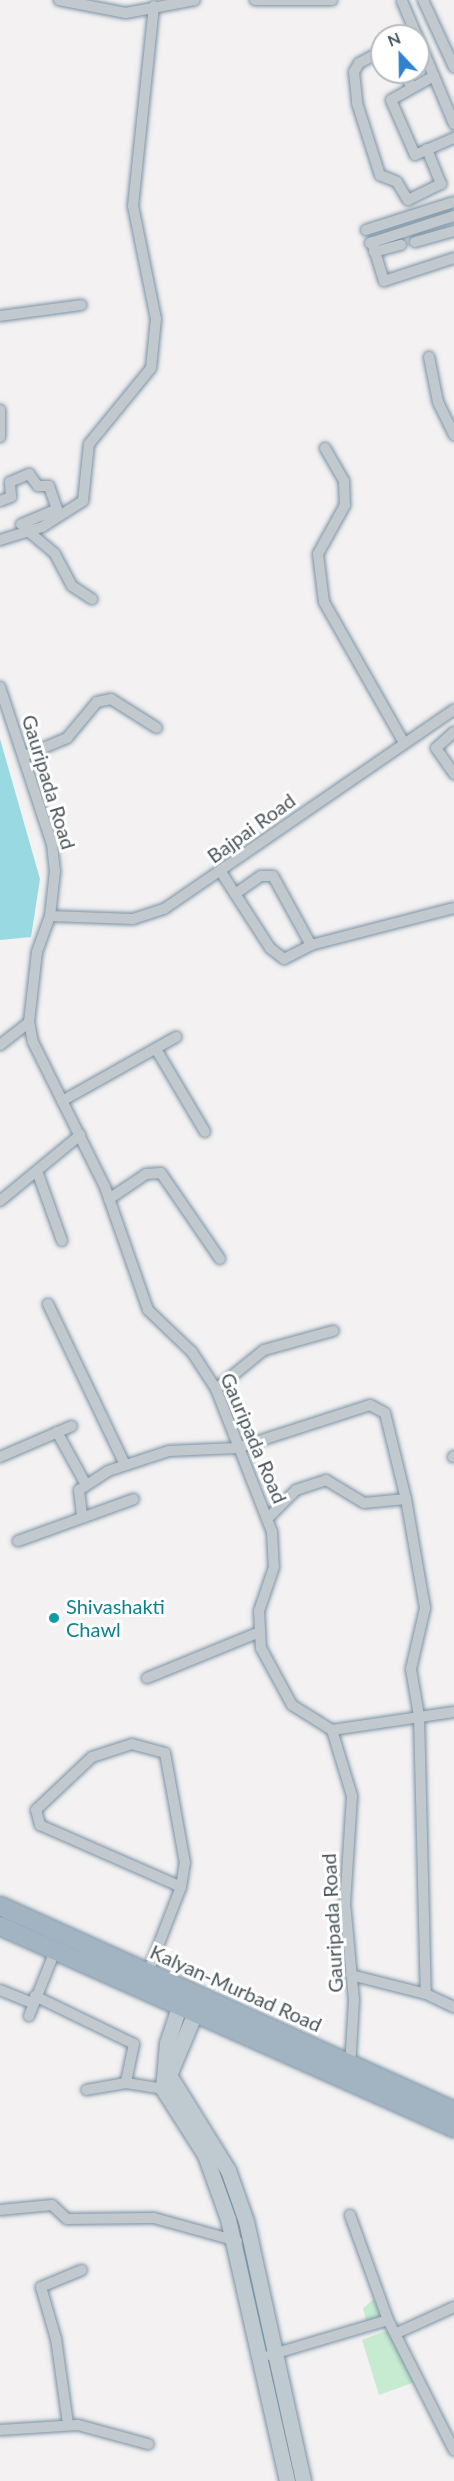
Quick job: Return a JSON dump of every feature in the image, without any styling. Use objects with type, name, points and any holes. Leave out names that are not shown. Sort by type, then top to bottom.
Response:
[{"type":"highway","name":"Kalyan-Murbad Road","points":[[0,1906],[194,1991],[349,2073],[454,2111]]},
{"type":"highway","points":[[0,1926],[186,2011],[349,2073],[454,2128]]},
{"type":"main road","points":[[194,1991],[162,2089],[228,2170],[249,2238],[303,2481]]},
{"type":"main road","points":[[186,2011],[170,2075],[205,2156],[233,2242],[257,2360],[287,2481]]},
{"type":"main road","points":[[272,2418],[288,2416]]},
{"type":"street","points":[[59,0],[126,13],[195,0]]},
{"type":"street","points":[[255,0],[332,0]]},
{"type":"street","points":[[412,24],[401,0],[414,0]]},
{"type":"street","points":[[423,0],[454,67]]},
{"type":"street","points":[[0,540],[83,501],[88,444],[151,368],[156,344],[133,206],[154,6]]},
{"type":"street","points":[[370,57],[358,63],[354,72],[357,103],[380,175],[397,182],[408,200],[441,184],[427,149]]},
{"type":"street","points":[[430,66],[454,124]]},
{"type":"street","points":[[434,76],[391,100],[412,151],[427,149],[454,138]]},
{"type":"street","points":[[366,230],[454,202]]},
{"type":"street","points":[[421,213],[425,225]]},
{"type":"street","points":[[372,246],[454,216]]},
{"type":"street","points":[[416,242],[454,231]]},
{"type":"street","points":[[372,246],[400,245]]},
{"type":"street","points":[[372,246],[384,281],[454,258]]},
{"type":"street","points":[[0,316],[81,305]]},
{"type":"street","points":[[429,357],[438,402],[454,435]]},
{"type":"street","points":[[0,410],[0,437]]},
{"type":"street","points":[[325,448],[344,480],[345,505],[318,554],[324,602],[403,741]]},
{"type":"street","points":[[0,501],[11,496],[10,482],[29,474],[38,486],[49,486],[57,509],[25,528]]},
{"type":"street","points":[[25,528],[55,554],[72,586],[92,599]]},
{"type":"street","name":"Gauripada Road","points":[[0,687],[52,844],[50,916],[37,952],[29,1022],[33,1042],[109,1199],[148,1310],[192,1352],[216,1389],[237,1448],[268,1518],[274,1567],[257,1633]]},
{"type":"street","points":[[24,756],[66,738],[97,702],[111,699],[158,728]]},
{"type":"street","name":"Bajpai Road","points":[[50,916],[133,919],[164,909],[221,872],[403,741],[454,710]]},
{"type":"street","points":[[454,732],[436,748],[454,774]]},
{"type":"street","points":[[221,872],[270,948],[284,959],[311,945],[454,908]]},
{"type":"street","points":[[235,894],[261,876],[273,876],[311,945]]},
{"type":"street","points":[[0,1045],[29,1022]]},
{"type":"street","points":[[62,1101],[176,1038]]},
{"type":"street","points":[[156,1049],[205,1132]]},
{"type":"street","points":[[0,1201],[80,1135]]},
{"type":"street","points":[[37,1171],[62,1240]]},
{"type":"street","points":[[109,1199],[146,1174],[161,1173],[220,1259]]},
{"type":"street","points":[[48,1304],[125,1465]]},
{"type":"street","points":[[216,1389],[264,1350],[333,1331]]},
{"type":"street","points":[[82,1515],[79,1490],[85,1483],[125,1465],[169,1451],[237,1448],[359,1407],[378,1407],[392,1431],[425,1608],[411,1669],[419,1716],[426,1994]]},
{"type":"street","points":[[0,1458],[72,1426]]},
{"type":"street","points":[[57,1432],[85,1483]]},
{"type":"street","points":[[268,1518],[297,1490],[326,1480],[364,1503],[406,1499]]},
{"type":"street","points":[[18,1541],[82,1515],[95,1516],[134,1499]]},
{"type":"street","points":[[147,1678],[257,1633],[278,1687],[292,1705],[332,1730],[454,1712]]},
{"type":"street","name":"Gauripada Road","points":[[332,1730],[353,1811],[345,1847],[351,1975],[349,2073]]},
{"type":"street","points":[[148,1972],[181,1887],[181,1825],[170,1763],[159,1748],[132,1744],[92,1757],[36,1810],[40,1825],[181,1887]]},
{"type":"street","points":[[29,2016],[55,1951]]},
{"type":"street","points":[[351,1975],[426,1994],[454,2007]]},
{"type":"street","points":[[0,1990],[34,1999],[127,2036],[134,2044],[126,2083]]},
{"type":"street","points":[[87,2090],[126,2083],[162,2089]]},
{"type":"street","points":[[0,2210],[45,2204],[67,2219],[154,2218],[233,2242],[249,2238]]},
{"type":"street","points":[[350,2215],[388,2320],[454,2450]]},
{"type":"street","points":[[68,2424],[56,2339],[41,2287],[82,2270]]},
{"type":"street","points":[[396,2333],[454,2307]]},
{"type":"street","points":[[257,2360],[388,2320]]},
{"type":"street","points":[[0,2430],[68,2424],[148,2444]]},
{"type":"green space","points":[[374,2299],[381,2316],[367,2324],[363,2308]]},
{"type":"green space","points":[[391,2329],[415,2382],[379,2395],[362,2340]]},
{"type":"water","points":[[0,739],[40,879],[31,937],[0,940]]},
{"type":"place","name":"Shivashakti Chawl","points":[[54,1618]]}]
